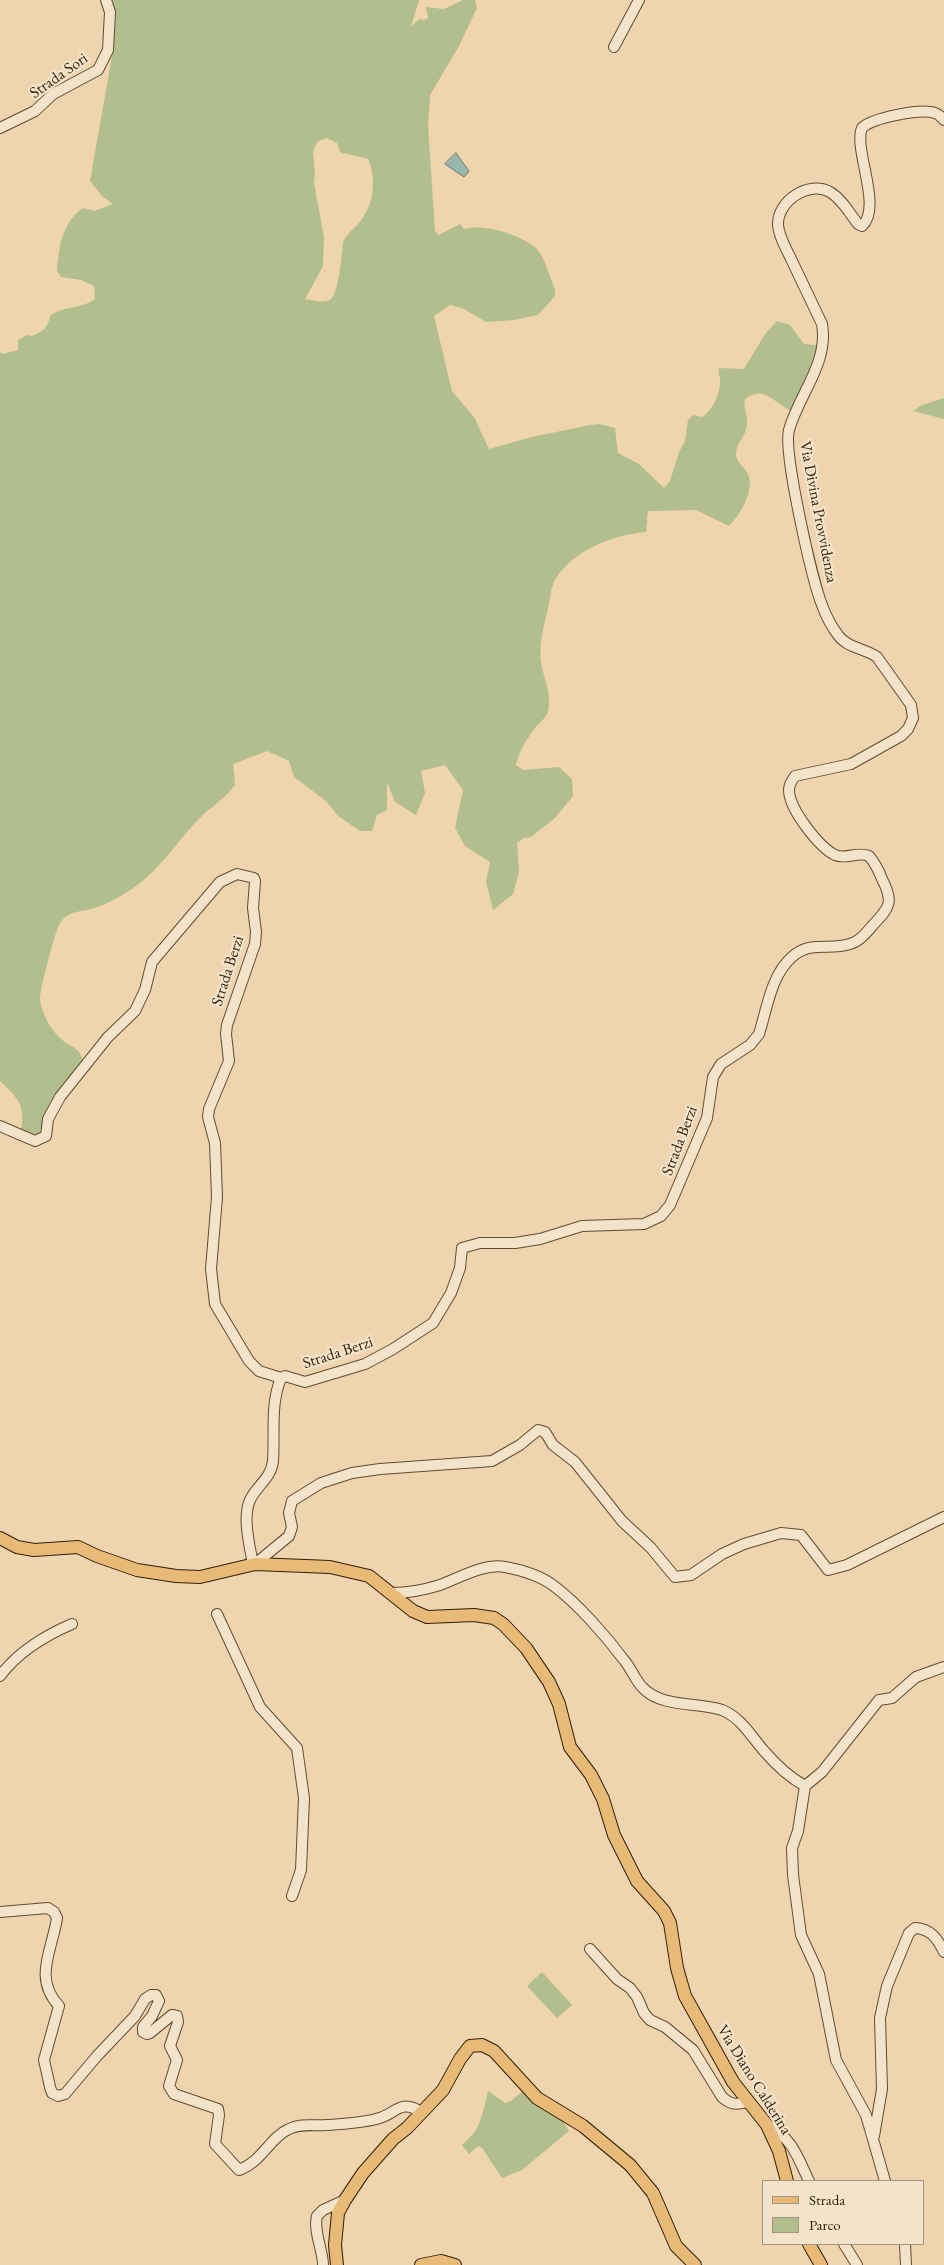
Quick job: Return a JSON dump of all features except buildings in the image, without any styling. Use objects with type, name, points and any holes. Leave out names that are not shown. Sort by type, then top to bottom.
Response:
[{"type":"main road","name":"Via Diano Calderina","points":[[0,1538],[18,1547],[34,1550],[78,1547],[97,1556],[151,1573],[200,1577],[254,1564],[308,1565],[354,1572],[369,1576],[413,1610],[427,1617],[474,1615],[494,1618],[503,1624],[538,1664],[559,1704],[570,1747],[591,1775],[603,1799],[614,1834],[626,1859],[638,1881],[664,1911],[670,1923],[677,1968],[685,1996],[733,2082],[768,2126],[779,2151],[787,2180]]},
{"type":"main road","points":[[337,2265],[335,2245],[338,2213],[345,2200],[363,2173],[393,2139],[443,2090],[460,2059],[470,2046],[482,2045],[494,2052],[537,2098],[583,2126],[639,2174],[654,2193],[676,2246],[695,2265]]},
{"type":"main road","points":[[810,2245],[821,2265]]},
{"type":"main road","points":[[421,2265],[441,2261],[455,2265]]},
{"type":"street","name":"Strada Sori","points":[[0,128],[34,111],[53,94],[98,70],[108,50],[110,12],[106,0]]},
{"type":"street","points":[[614,47],[639,0]]},
{"type":"street","name":"Via Divina Provvidenza","points":[[908,729],[912,723],[913,712],[899,686],[877,656],[850,646],[839,637],[828,619],[817,592],[802,523],[788,440],[791,426],[822,354],[824,336],[822,324],[781,238],[778,219],[782,210],[792,198],[802,192],[816,188],[824,189],[834,195],[857,223],[862,226],[868,218],[869,205],[866,170],[860,137],[862,128],[870,122],[920,111],[935,113],[944,120]]},
{"type":"street","name":"Strada Berzi","points":[[0,1126],[35,1141],[46,1136],[48,1119],[60,1097],[108,1037],[135,1011],[145,990],[152,962],[220,882],[237,874],[254,878],[255,944],[227,1025],[229,1061],[209,1109],[208,1117],[215,1143],[217,1197],[210,1269],[215,1304],[249,1361],[259,1371],[281,1378],[285,1376],[305,1382],[365,1364],[434,1323],[451,1293],[460,1268],[462,1248],[480,1243],[515,1243],[540,1239],[582,1226],[644,1224],[653,1221],[666,1211],[684,1176],[707,1118],[713,1076],[721,1064],[755,1040],[775,983],[785,964],[792,957],[808,948],[842,946],[856,941],[864,936],[888,906],[890,894],[869,856],[859,854],[838,856],[828,850],[810,831],[793,806],[789,791],[791,781],[799,775],[850,764],[901,736],[908,729]]},
{"type":"street","points":[[254,1564],[248,1507],[252,1496],[270,1472],[273,1462],[274,1406],[281,1378]]},
{"type":"street","points":[[254,1564],[289,1536],[292,1527],[289,1513],[292,1501],[321,1484],[352,1473],[380,1469],[492,1462],[520,1445],[538,1430],[545,1432],[553,1445],[575,1462],[622,1521],[651,1548],[675,1577],[691,1576],[722,1554],[744,1544],[781,1533],[801,1535],[828,1570],[847,1565],[944,1517]]},
{"type":"street","points":[[392,1593],[413,1592],[441,1584],[468,1572],[502,1566],[533,1575],[553,1586],[596,1627],[625,1661],[643,1689],[661,1699],[722,1710],[745,1727],[764,1752],[788,1776],[805,1786]]},
{"type":"street","points":[[217,1614],[260,1707],[297,1748],[304,1798],[300,1870],[292,1896]]},
{"type":"street","points":[[0,1676],[13,1661],[44,1637],[72,1624]]},
{"type":"street","points":[[885,2180],[866,2115],[836,2060],[819,1974],[801,1935],[793,1875],[792,1848],[798,1831],[805,1786],[822,1772],[879,1700],[892,1698],[900,1689],[916,1677],[944,1668]]},
{"type":"street","points":[[0,1912],[48,1908],[54,1912],[57,1918],[44,1977],[49,1995],[59,2006],[44,2060],[52,2092],[58,2096],[65,2094],[96,2056],[136,2016],[145,1999],[151,1995],[156,1995],[159,2002],[152,2016],[143,2027],[143,2032],[149,2034],[172,2015],[177,2016],[178,2022],[170,2046],[177,2060],[169,2086],[174,2094],[218,2109],[219,2115],[215,2144],[239,2170],[264,2154],[275,2139],[287,2129],[304,2124],[328,2125],[377,2119],[399,2107],[412,2106],[421,2112]]},
{"type":"street","points":[[874,2139],[882,2089],[880,2018],[887,1986],[909,1933],[914,1928],[923,1928],[932,1932],[944,1952]]},
{"type":"street","points":[[590,1949],[617,1979],[633,1992],[644,2014],[650,2020],[665,2027],[693,2050],[722,2097],[728,2103],[736,2105],[747,2102]]},
{"type":"street","points":[[768,2126],[781,2132],[788,2138],[809,2180]]},
{"type":"street","points":[[323,2265],[323,2254],[317,2230],[317,2216],[323,2210],[345,2200]]},
{"type":"street","points":[[845,2245],[857,2265]]},
{"type":"street","points":[[905,2245],[906,2265]]},
{"type":"green space","points":[[112,0],[419,0],[411,27],[419,19],[424,20],[428,18],[426,7],[444,9],[463,0],[475,0],[477,8],[459,46],[430,95],[428,125],[435,231],[439,235],[460,224],[464,229],[492,229],[513,235],[538,250],[555,289],[555,296],[538,315],[515,320],[486,322],[462,308],[450,305],[434,316],[452,391],[474,417],[489,449],[532,437],[599,424],[615,428],[618,453],[639,464],[664,488],[670,481],[679,452],[685,441],[688,420],[693,415],[702,417],[709,411],[715,401],[720,385],[719,368],[744,369],[765,334],[777,321],[790,325],[804,344],[816,345],[818,343],[817,357],[792,411],[764,394],[752,395],[745,399],[747,425],[736,450],[736,457],[748,474],[750,483],[747,497],[741,510],[729,526],[696,510],[648,511],[646,532],[621,536],[595,546],[572,561],[555,580],[543,631],[541,650],[541,662],[548,692],[548,711],[545,718],[526,741],[516,765],[523,770],[559,767],[572,779],[573,796],[555,818],[531,837],[524,838],[517,843],[519,872],[513,894],[493,910],[486,882],[490,862],[465,846],[455,828],[463,790],[445,765],[421,771],[425,793],[416,815],[395,802],[387,782],[387,810],[377,815],[372,831],[360,831],[338,816],[326,801],[294,777],[289,761],[267,751],[233,764],[235,785],[227,795],[190,828],[148,877],[112,901],[92,909],[72,913],[60,923],[48,961],[40,1000],[50,1026],[61,1039],[80,1053],[84,1063],[46,1116],[39,1135],[21,1130],[22,1114],[19,1102],[0,1081],[0,352],[3,354],[18,350],[18,340],[27,335],[32,336],[42,331],[48,323],[50,316],[55,313],[95,299],[94,286],[81,280],[61,277],[57,271],[62,236],[70,221],[83,208],[94,211],[113,204],[102,196],[90,181],[112,56],[115,25]],"holes":[[[327,138],[337,143],[341,153],[368,159],[373,184],[371,201],[363,217],[343,242],[340,272],[334,295],[331,299],[325,301],[305,299],[323,266],[324,237],[314,183],[313,152],[317,142]]]},
{"type":"green space","points":[[944,398],[944,419],[913,411],[922,405]]},
{"type":"green space","points":[[542,1972],[572,2005],[557,2018],[527,1986]]},
{"type":"green space","points":[[488,2091],[505,2103],[511,2101],[523,2091],[560,2117],[569,2131],[522,2170],[502,2178],[482,2148],[478,2146],[469,2154],[462,2145],[478,2126]]},
{"type":"water","points":[[456,153],[469,171],[464,177],[445,164]]}]
